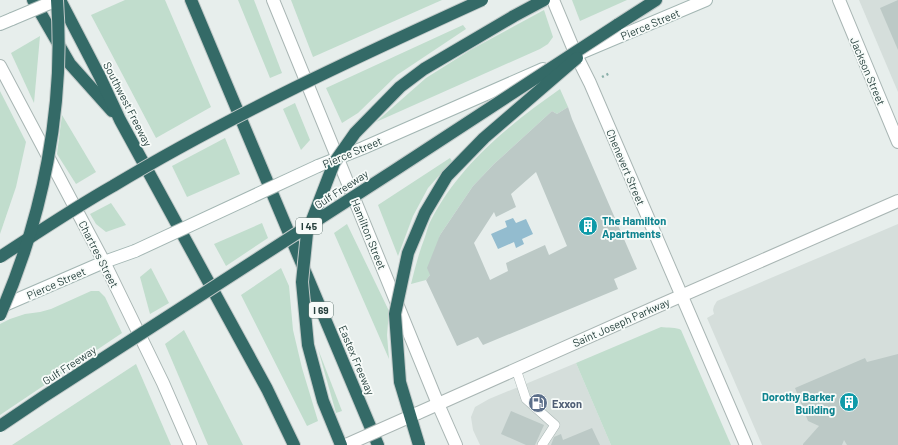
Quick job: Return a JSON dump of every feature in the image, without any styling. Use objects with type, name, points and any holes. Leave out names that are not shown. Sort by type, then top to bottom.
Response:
[{"type":"highway","points":[[33,0],[70,64],[120,120]]},
{"type":"highway","points":[[0,315],[22,260],[34,220],[50,146],[58,62],[57,0]]},
{"type":"highway","name":"Southwest Freeway","points":[[60,0],[100,77],[120,120],[267,389],[294,445]]},
{"type":"highway","name":"Eastex Freeway","points":[[191,0],[378,445]]},
{"type":"highway","points":[[0,256],[112,186],[196,139],[295,88],[482,0]]},
{"type":"highway","points":[[341,445],[323,401],[308,345],[302,282],[307,233],[334,164],[355,133],[400,86],[424,69],[544,0]]},
{"type":"highway","name":"Gulf Freeway","points":[[0,426],[656,0]]},
{"type":"highway","points":[[419,445],[400,382],[395,314],[408,253],[425,213],[447,176],[484,138],[617,25]]},
{"type":"street","points":[[0,24],[57,0]]},
{"type":"street","name":"Hamilton Street","points":[[273,0],[456,445]]},
{"type":"street","name":"Chenevert Street","points":[[553,0],[746,445]]},
{"type":"street","name":"Pierce Street","points":[[0,307],[104,262],[135,251],[318,166],[706,0]]},
{"type":"street","name":"Jackson Street","points":[[839,0],[898,142]]},
{"type":"street","name":"Chartres Street","points":[[0,66],[104,262],[163,383],[190,445]]},
{"type":"street","name":"Saint Joseph Parkway","points":[[346,445],[682,295],[898,201]]},
{"type":"lane","points":[[516,369],[526,399],[555,425],[542,445]]},
{"type":"shaded area","points":[[859,0],[898,0],[898,92]]},
{"type":"shaded area","points":[[898,224],[898,445],[762,445],[707,318],[714,314],[713,310],[717,301]]},
{"type":"shaded area","name":"Exxon","points":[[576,363],[611,445],[480,445],[473,430],[471,417],[475,407],[489,399]]},
{"type":"green space","points":[[125,0],[165,0],[211,107],[156,138],[91,15]]},
{"type":"green space","points":[[238,0],[254,0],[282,73],[270,78]]},
{"type":"green space","points":[[291,0],[442,0],[313,57]]},
{"type":"green space","points":[[572,0],[627,0],[580,21]]},
{"type":"green space","points":[[544,10],[553,37],[548,44],[540,49],[376,122],[426,78],[472,49]]},
{"type":"green space","points":[[463,25],[466,29],[397,75],[358,113],[342,123],[326,88]]},
{"type":"green space","points":[[40,36],[34,103],[11,53]]},
{"type":"green space","points":[[560,89],[568,107],[557,114],[552,111],[494,164],[473,186],[440,235],[430,275],[426,280],[411,284],[429,224],[456,181],[471,163],[505,131]]},
{"type":"green space","points":[[0,91],[26,142],[16,187],[0,234]]},
{"type":"green space","points":[[295,103],[310,140],[301,150],[283,109]]},
{"type":"green space","points":[[62,115],[96,172],[76,184],[57,154]]},
{"type":"green space","points":[[225,138],[240,174],[187,197],[172,166]]},
{"type":"green space","points":[[450,158],[452,161],[428,188],[413,216],[398,256],[378,205]]},
{"type":"green space","points":[[111,203],[126,225],[106,232],[96,224],[90,214]]},
{"type":"green space","points":[[262,223],[268,238],[226,266],[214,244]]},
{"type":"green space","points":[[347,224],[389,311],[387,335],[389,359],[334,233]]},
{"type":"green space","points":[[151,268],[169,303],[150,314],[140,277]]},
{"type":"green space","points":[[281,268],[289,286],[293,330],[302,368],[318,421],[307,426],[241,295]]},
{"type":"green space","points":[[91,291],[99,291],[105,297],[122,333],[0,415],[0,324],[25,314],[51,309]]},
{"type":"green space","points":[[661,327],[681,330],[731,445],[611,445],[576,363]]},
{"type":"green space","points":[[184,330],[243,445],[208,445],[165,344]]},
{"type":"green space","points":[[318,349],[342,411],[336,413]]},
{"type":"green space","points":[[136,364],[171,445],[12,445]]},
{"type":"water","points":[[513,218],[516,223],[526,219],[533,234],[522,239],[524,244],[516,248],[514,242],[498,249],[491,234],[507,227],[505,221]]},
{"type":"building","points":[[898,0],[898,50],[880,8]]},
{"type":"building","name":"The Hamilton Apartments","points":[[568,107],[637,269],[614,279],[618,289],[483,345],[478,337],[457,346],[426,280],[430,275],[427,268],[440,235],[473,186],[494,164],[552,111],[557,114]],"holes":[[[536,172],[567,246],[549,255],[545,245],[506,263],[508,271],[490,280],[474,243],[494,212],[496,217],[516,207],[511,194]]]},
{"type":"building","name":"Dorothy Barker Building","points":[[898,354],[898,445],[847,445],[844,440],[842,445],[803,445],[819,426],[808,421],[795,388],[865,358],[867,362]]},
{"type":"building","points":[[511,411],[544,425],[535,445],[526,445],[501,434]]},
{"type":"building","points":[[592,428],[600,445],[551,445],[554,437],[561,434],[563,440]]},
{"type":"place","name":"The Hamilton Apartments","points":[[588,226]]},
{"type":"place","name":"Dorothy Barker Building","points":[[849,402]]},
{"type":"place","name":"Exxon","points":[[538,403]]}]
